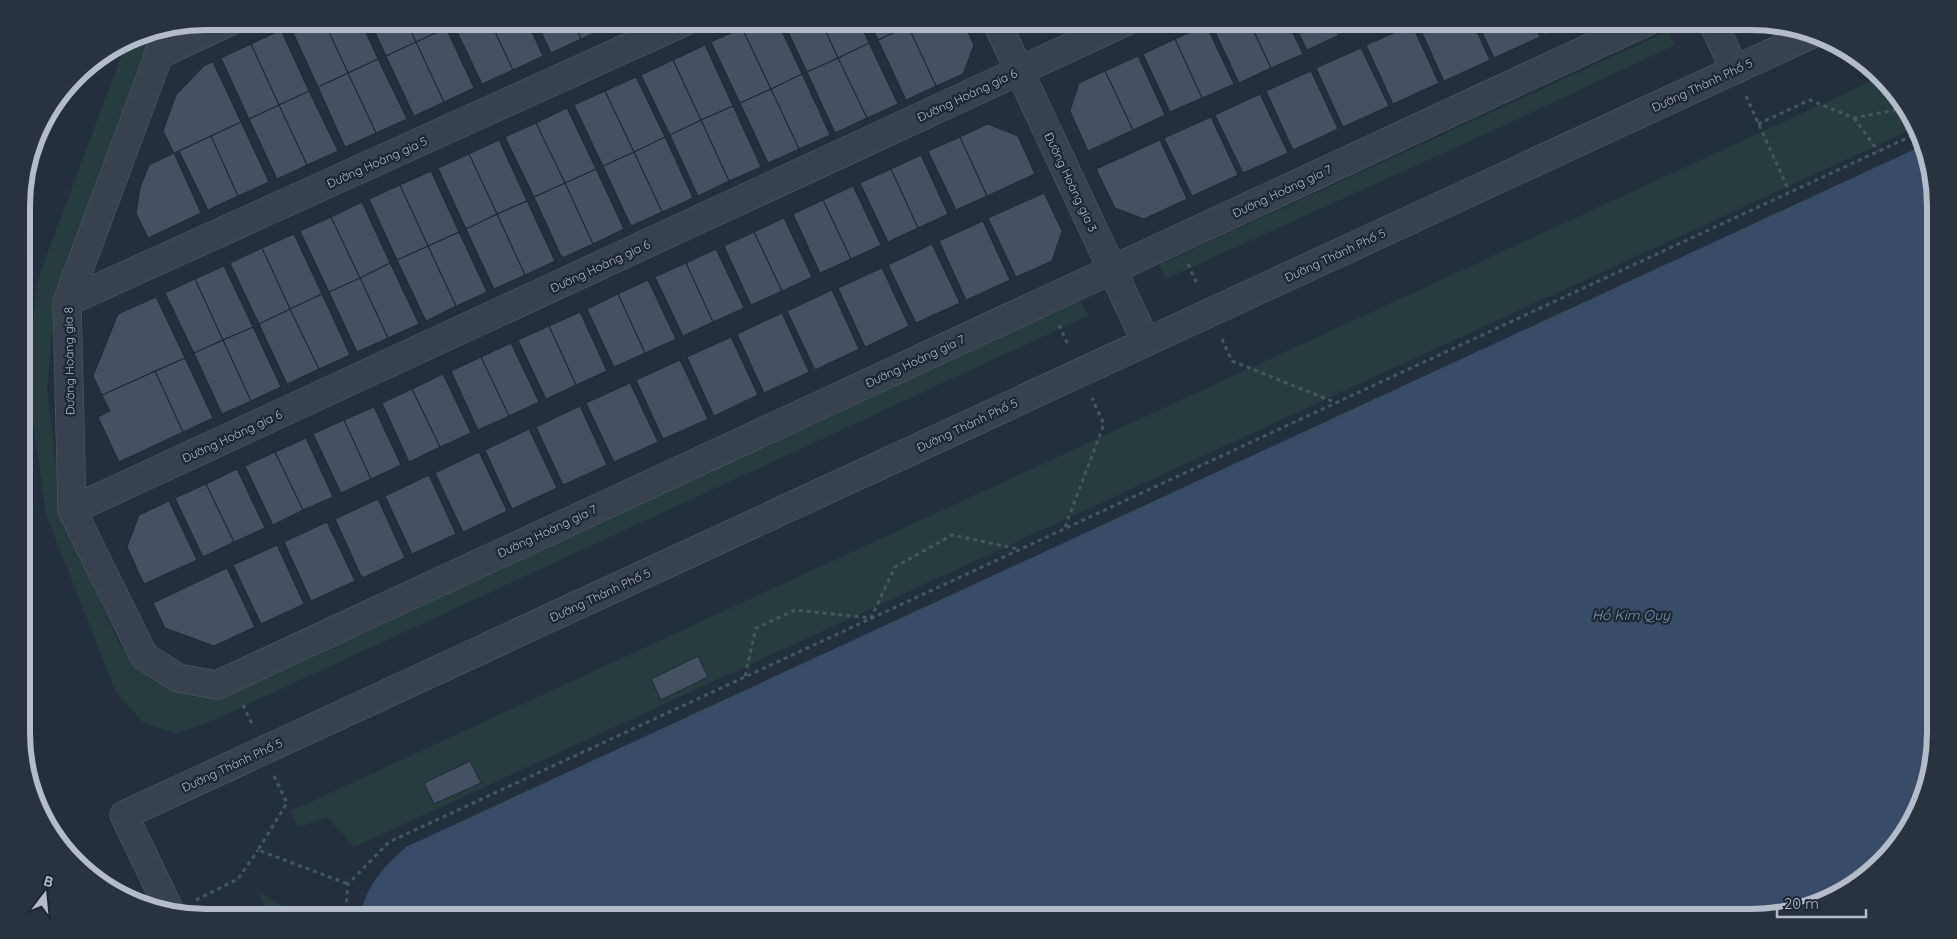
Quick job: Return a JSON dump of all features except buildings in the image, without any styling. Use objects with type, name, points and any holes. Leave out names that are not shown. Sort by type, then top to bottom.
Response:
[{"type":"street","points":[[158,54],[211,30]]},
{"type":"street","name":"Đường Hoàng gia 5","points":[[67,302],[666,30]]},
{"type":"street","name":"Đường Hoàng gia 3","points":[[1000,30],[1146,342]]},
{"type":"street","name":"Đường Hoàng gia 6","points":[[72,510],[1108,30]]},
{"type":"street","name":"Đường Hoàng gia 7","points":[[178,678],[217,684],[231,678],[1629,30]]},
{"type":"street","points":[[1716,30],[1734,70]]},
{"type":"street","name":"Đường Hoàng gia 8","points":[[167,34],[158,54],[67,302],[72,510],[144,656],[178,678]]},
{"type":"street","name":"Đường Thành Phố 5","points":[[179,906],[124,815],[1804,38]]},
{"type":"path","points":[[1789,192],[1758,124],[1810,100],[1854,118],[1878,151]]},
{"type":"path","points":[[1854,118],[1898,110]]},
{"type":"path","points":[[346,909],[348,884],[389,842],[1912,135]]},
{"type":"path","points":[[1177,240],[1232,361],[1335,402]]},
{"type":"path","points":[[1047,300],[1104,424],[1065,528]]},
{"type":"path","points":[[871,618],[895,567],[952,535],[1019,549]]},
{"type":"path","points":[[745,676],[756,628],[794,610],[871,618]]},
{"type":"path","points":[[179,906],[238,879],[287,803],[231,678]]},
{"type":"path","points":[[258,850],[348,884]]},
{"type":"green space","points":[[1668,31],[1675,45],[1514,121],[1166,279],[1159,265]]},
{"type":"green space","points":[[152,38],[55,301],[47,389],[62,516],[119,643],[150,678],[182,693],[217,698],[1080,300],[1088,316],[216,719],[176,734],[142,722],[116,692],[46,515],[30,399],[30,340],[38,279],[123,51]]},
{"type":"green space","points":[[1874,80],[1891,99],[1910,130],[354,847],[328,817],[298,827],[291,811]]},
{"type":"green space","points":[[258,892],[286,909],[266,909]]},
{"type":"water","name":"Hồ Kim Quy","points":[[1918,148],[1927,194],[1927,745],[1918,790],[1909,811],[1891,840],[1876,858],[1858,873],[1829,891],[1797,903],[1763,909],[362,909],[366,896],[376,878],[406,847]]}]
